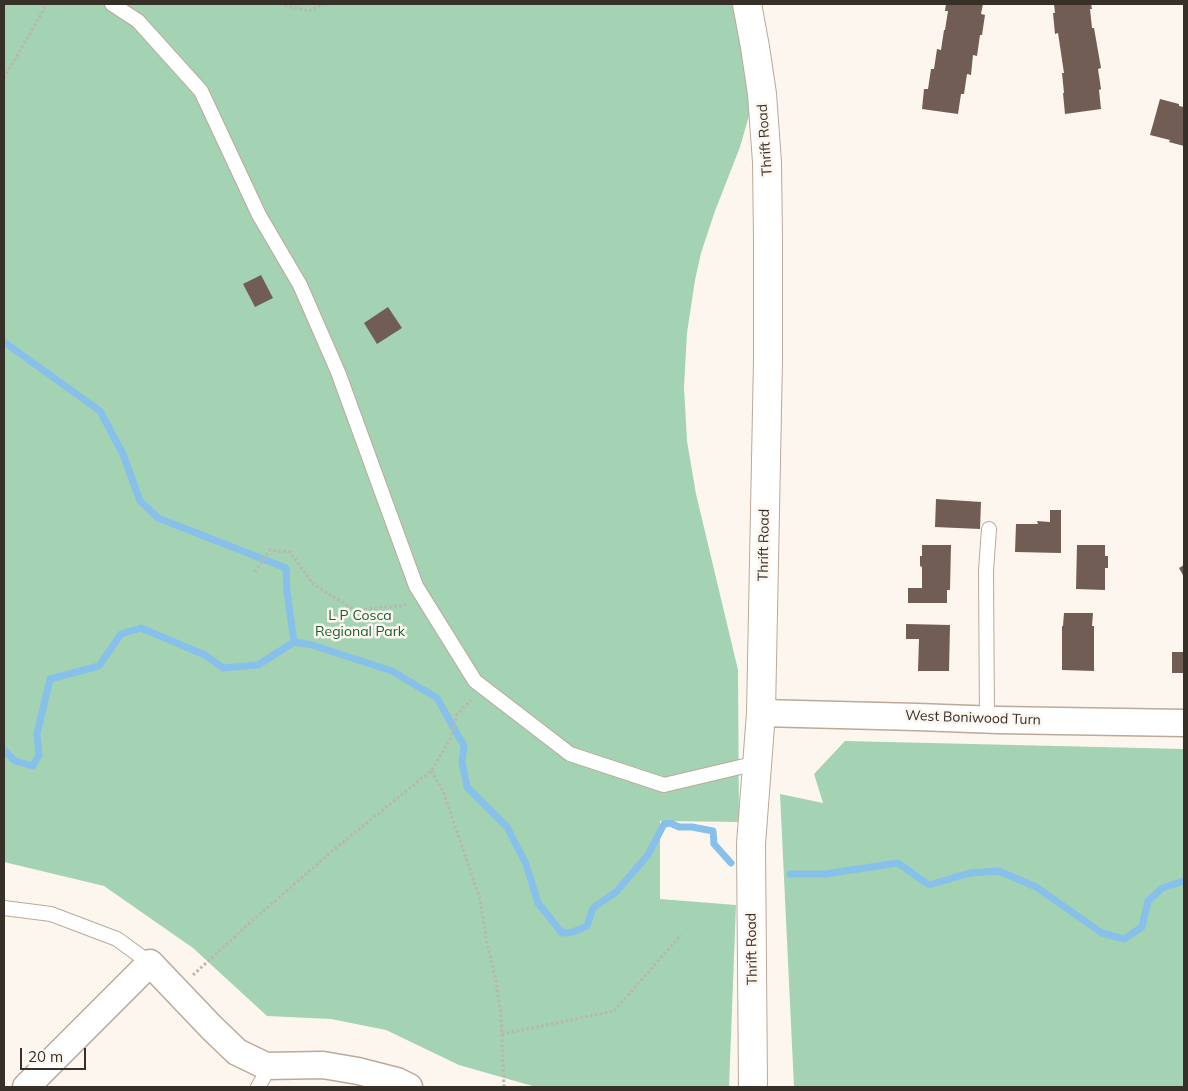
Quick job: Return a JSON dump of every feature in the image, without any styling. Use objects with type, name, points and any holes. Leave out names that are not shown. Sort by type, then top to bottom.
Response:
[{"type":"street","name":"Thrift Road","points":[[747,4],[762,94],[768,162],[768,339],[761,713],[751,844],[753,1087]]},
{"type":"street","name":"West Boniwood Turn","points":[[761,713],[987,720],[1184,722]]},
{"type":"street","points":[[26,1087],[150,963],[237,1052],[266,1066],[264,1077],[324,1065],[397,1081],[409,1087]]},
{"type":"lane","points":[[112,4],[138,21],[201,91],[259,215],[300,285],[338,372],[416,586],[475,681],[570,754],[664,785],[757,763]]},
{"type":"lane","points":[[987,720],[986,571],[989,529]]},
{"type":"lane","points":[[4,908],[51,914],[117,939],[150,963]]},
{"type":"path","points":[[4,78],[47,4]]},
{"type":"path","points":[[280,4],[308,11],[324,4]]},
{"type":"path","points":[[255,572],[270,550],[290,552],[313,584],[355,610],[400,606],[424,599]]},
{"type":"path","points":[[176,990],[343,842],[432,771],[451,738],[457,714]]},
{"type":"path","points":[[432,771],[443,791],[480,899],[501,1015],[504,1087]]},
{"type":"path","points":[[502,1034],[614,1011],[681,934]]},
{"type":"green space","name":"L P Cosca Regional Park","points":[[4,4],[735,4],[755,95],[740,147],[701,253],[687,333],[684,387],[687,441],[696,494],[738,670],[739,822],[660,821],[660,899],[736,905],[729,1087],[536,1087],[459,1065],[386,1030],[331,1019],[267,1016],[193,948],[104,886],[4,862]]},
{"type":"green space","points":[[845,741],[1184,749],[1184,1087],[794,1087],[780,794],[823,803],[814,774]]},
{"type":"building","points":[[946,4],[983,4],[981,14],[985,15],[977,56],[973,55],[971,75],[967,74],[958,114],[922,109],[924,89],[928,89],[937,49],[941,50],[948,11],[945,11]]},
{"type":"building","points":[[1054,4],[1091,4],[1092,28],[1094,28],[1101,68],[1098,69],[1101,109],[1065,114],[1062,73],[1064,73],[1058,33],[1055,34]]},
{"type":"building","points":[[1160,99],[1184,107],[1184,146],[1150,135]]},
{"type":"building","points":[[261,275],[273,298],[255,307],[243,284]]},
{"type":"building","points":[[388,307],[402,328],[377,344],[364,323]]},
{"type":"building","points":[[936,499],[981,502],[980,529],[935,527]]},
{"type":"building","points":[[1050,510],[1061,510],[1061,553],[1015,552],[1016,524],[1038,524],[1037,521],[1050,522]]},
{"type":"building","points":[[922,545],[951,545],[950,590],[947,590],[947,603],[908,603],[908,588],[922,588],[920,556],[922,556]]},
{"type":"building","points":[[1077,545],[1105,545],[1105,556],[1108,556],[1108,568],[1105,568],[1105,590],[1076,589]]},
{"type":"building","points":[[1184,565],[1184,577],[1179,568]]},
{"type":"building","points":[[1064,613],[1093,613],[1094,671],[1062,670],[1062,626]]},
{"type":"building","points":[[906,624],[950,625],[949,671],[918,671],[919,639],[906,639]]},
{"type":"building","points":[[1172,652],[1184,652],[1184,673],[1172,673]]},
{"type":"waterway","points":[[4,342],[100,411],[123,454],[140,501],[158,518],[286,568],[287,592],[294,642],[312,645],[392,671],[437,698],[464,746],[462,762],[467,787],[507,827],[526,864],[538,903],[562,933],[573,932],[587,926],[593,908],[616,892],[648,855],[664,824],[670,823],[679,827],[692,827],[713,831],[714,844],[731,863]]},
{"type":"waterway","points":[[4,750],[15,761],[33,766],[39,755],[37,734],[50,679],[99,666],[121,634],[141,628],[205,655],[223,668],[258,665],[294,642]]},
{"type":"waterway","points":[[790,874],[825,874],[898,863],[929,885],[970,873],[999,871],[1036,887],[1102,933],[1124,939],[1142,927],[1148,901],[1162,888],[1184,881]]}]
